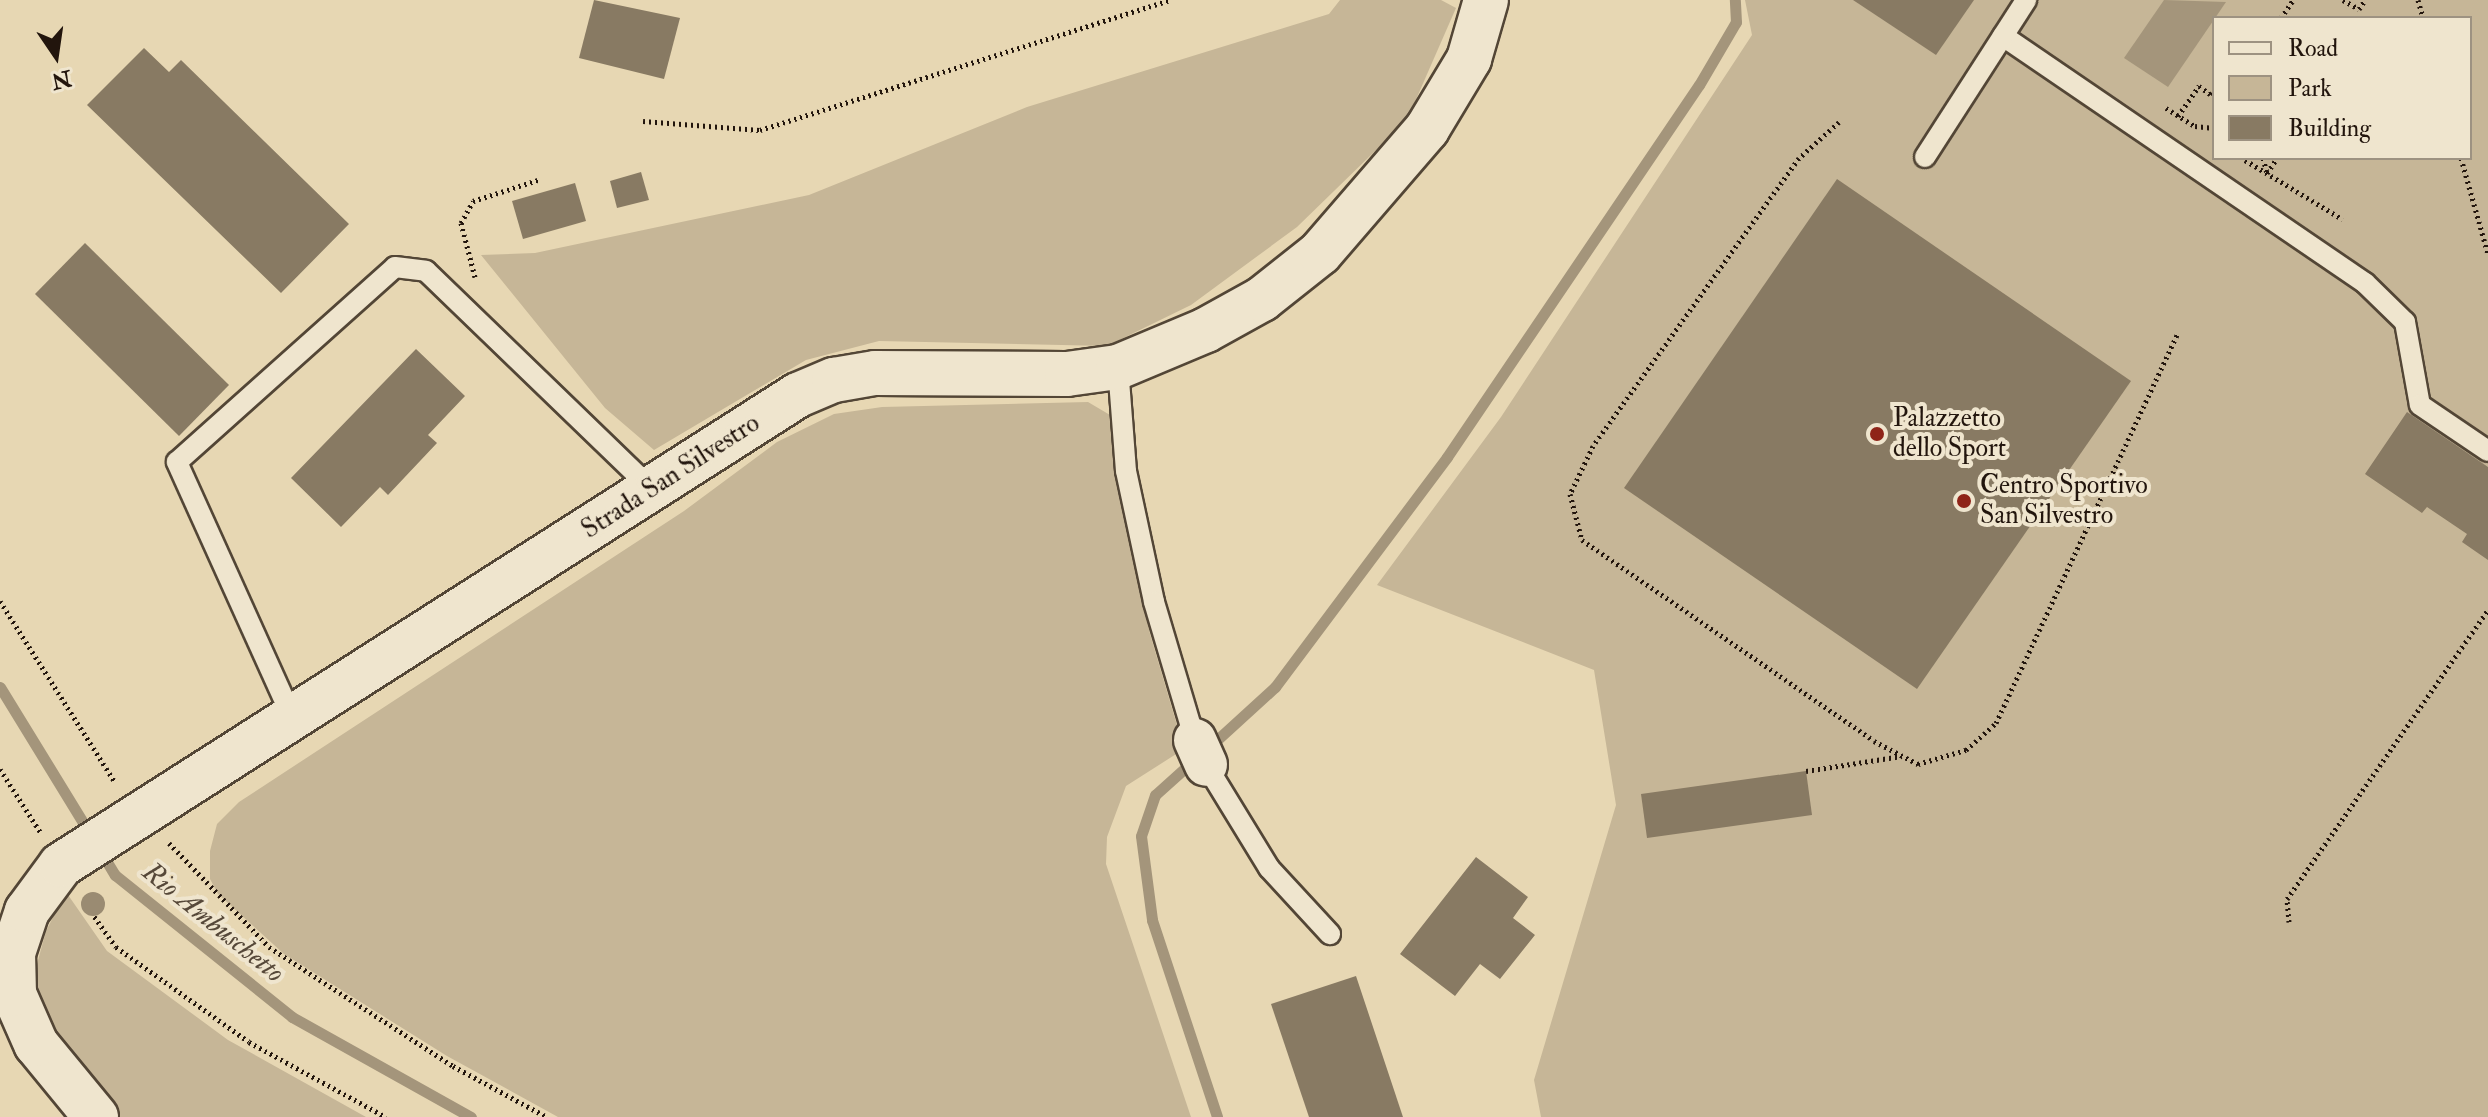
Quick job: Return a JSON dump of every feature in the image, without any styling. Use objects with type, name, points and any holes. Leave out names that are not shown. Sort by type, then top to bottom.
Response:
[{"type":"street","name":"Strada San Silvestro","points":[[96,1117],[36,1044],[14,994],[7,954],[27,911],[61,865],[798,395],[834,380],[875,373],[1067,374],[1118,367],[1206,330],[1262,299],[1320,253],[1427,129],[1469,59],[1480,2]]},
{"type":"lane","points":[[1925,157],[2026,0]]},
{"type":"lane","points":[[2003,36],[2365,283],[2405,322],[2420,405],[2488,451]]},
{"type":"lane","points":[[292,717],[177,462],[395,267],[426,271],[652,489]]},
{"type":"lane","points":[[1118,367],[1126,471],[1154,602],[1201,753],[1269,868],[1330,934]]},
{"type":"path","points":[[643,121],[760,130],[1169,0]]},
{"type":"path","points":[[2343,0],[2359,9],[2365,0]]},
{"type":"path","points":[[2178,116],[2199,86],[2210,94],[2212,92]]},
{"type":"path","points":[[1839,122],[1799,158],[1593,446],[1570,494],[1582,540],[1641,585],[1903,756],[1918,764],[1966,750],[1996,723],[2177,334]]},
{"type":"path","points":[[2245,160],[2342,219]]},
{"type":"path","points":[[2264,160],[2267,173]]},
{"type":"path","points":[[2267,173],[2276,160]]},
{"type":"path","points":[[2462,160],[2488,254]]},
{"type":"path","points":[[486,291],[463,246],[461,223],[473,201],[541,179]]},
{"type":"path","points":[[0,601],[137,814],[269,947],[453,1066],[547,1117]]},
{"type":"path","points":[[2289,922],[2287,899],[2488,610]]},
{"type":"path","points":[[1806,771],[1903,756]]},
{"type":"path","points":[[0,769],[116,947],[249,1042],[386,1117]]},
{"type":"green space","points":[[1340,0],[1441,0],[1456,8],[1407,120],[1297,227],[1191,305],[1107,346],[879,341],[806,360],[654,450],[605,408],[481,255],[535,253],[809,195],[1027,107],[1329,14]]},
{"type":"green space","name":"Centro Sportivo San Silvestro","points":[[1745,0],[2488,0],[2488,1117],[1541,1117],[1534,1080],[1616,805],[1594,670],[1377,585],[1501,417],[1752,35]]},
{"type":"green space","points":[[1088,402],[1110,415],[1114,467],[1150,634],[1184,749],[1126,786],[1107,837],[1106,864],[1191,1117],[558,1117],[447,1056],[284,954],[218,894],[210,879],[210,851],[217,824],[239,802],[684,511],[777,442],[834,414],[882,407]]},
{"type":"green space","points":[[66,892],[107,951],[228,1040],[366,1117],[120,1117],[56,1039],[38,994],[37,964],[46,931]]},
{"type":"shaded area","points":[[2164,0],[2226,2],[2216,16],[2212,16],[2212,23],[2168,87],[2124,58]]},
{"type":"building","points":[[594,0],[680,18],[664,79],[579,58]]},
{"type":"building","points":[[1853,0],[1974,0],[1936,55]]},
{"type":"building","points":[[144,48],[169,72],[181,60],[349,224],[281,293],[87,105]]},
{"type":"building","points":[[641,172],[649,200],[617,208],[610,181]]},
{"type":"building","name":"Palazzetto dello Sport","points":[[1837,179],[2131,381],[1917,689],[1624,488]]},
{"type":"building","points":[[575,183],[586,221],[523,239],[512,201]]},
{"type":"building","points":[[85,243],[229,385],[179,436],[35,294]]},
{"type":"building","points":[[416,349],[465,396],[428,435],[437,443],[388,495],[380,487],[341,527],[291,478]]},
{"type":"building","points":[[2407,412],[2488,467],[2488,560],[2462,542],[2467,534],[2427,507],[2422,513],[2365,474]]},
{"type":"building","points":[[1806,771],[1812,815],[1647,838],[1641,794]]},
{"type":"building","points":[[1476,857],[1528,897],[1513,918],[1535,935],[1500,979],[1480,964],[1455,996],[1400,954]]},
{"type":"building","points":[[1356,976],[1403,1117],[1309,1117],[1271,1004]]},
{"type":"waterway","points":[[1207,749],[1275,687],[1447,457],[1699,85],[1736,22],[1735,0]]},
{"type":"waterway","name":"Rio Ambuschetto","points":[[0,687],[92,837]]},
{"type":"waterway","points":[[1194,760],[1155,795],[1141,836],[1152,920],[1217,1117]]},
{"type":"waterway","name":"Rio Ambuschetto","points":[[101,852],[115,875],[292,1017],[471,1117]]},
{"type":"place","name":"Palazzetto dello Sport","points":[[1877,434]]},
{"type":"place","name":"Centro Sportivo San Silvestro","points":[[1964,501]]}]
